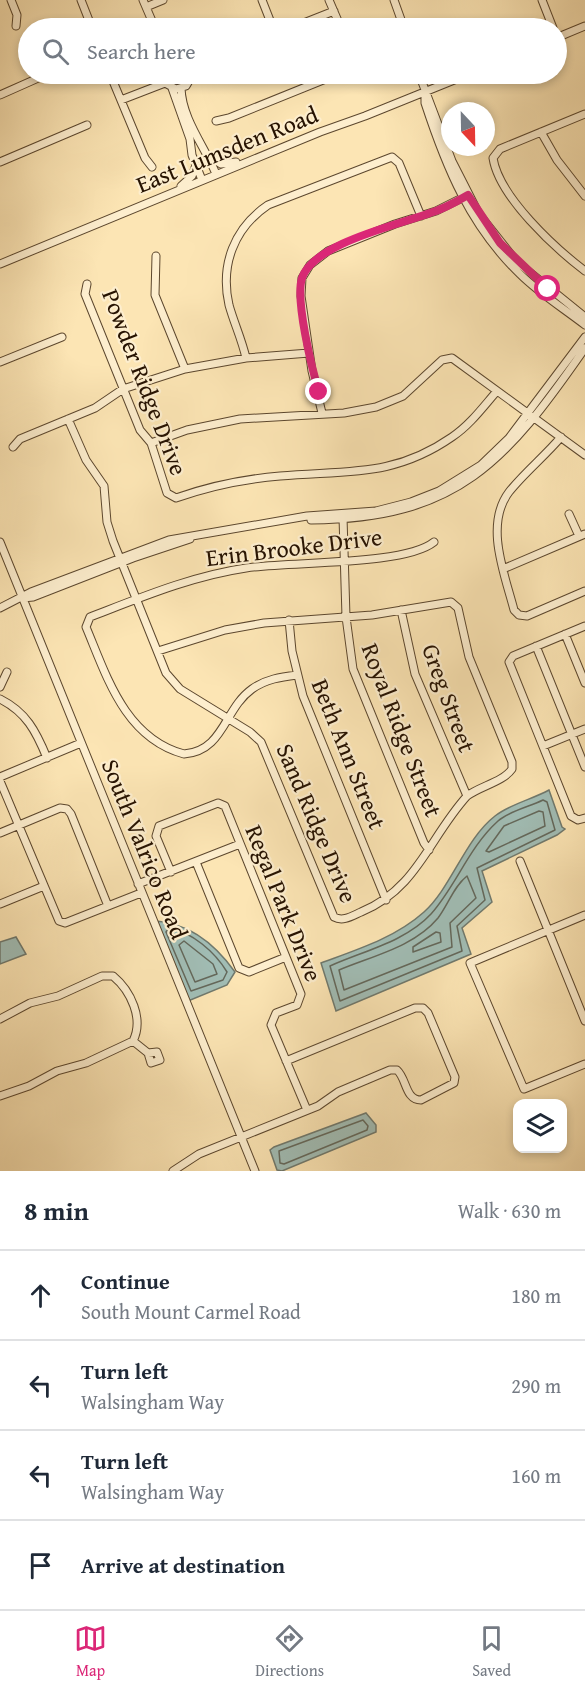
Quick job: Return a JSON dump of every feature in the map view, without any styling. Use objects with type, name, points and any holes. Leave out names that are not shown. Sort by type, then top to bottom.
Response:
[{"type":"street","points":[[11,0],[17,15],[16,26]]},
{"type":"street","points":[[81,0],[88,18]]},
{"type":"street","points":[[151,18],[145,3],[163,0]]},
{"type":"street","points":[[262,0],[269,18]]},
{"type":"street","points":[[329,0],[337,18]]},
{"type":"street","points":[[394,0],[400,18]]},
{"type":"street","points":[[542,0],[549,18]]},
{"type":"street","points":[[316,18],[334,11]]},
{"type":"street","points":[[567,34],[585,26]]},
{"type":"street","points":[[0,94],[24,84]]},
{"type":"street","points":[[114,84],[152,167]]},
{"type":"street","points":[[121,100],[162,84]]},
{"type":"street","points":[[166,84],[172,88],[181,88],[188,84]]},
{"type":"street","points":[[216,121],[229,118],[313,84]]},
{"type":"street","points":[[422,84],[425,103],[441,152],[484,233],[506,260],[532,285],[585,325]]},
{"type":"street","name":"East Lumsden Road","points":[[0,264],[269,152],[444,84]]},
{"type":"street","points":[[172,88],[202,180]]},
{"type":"street","points":[[181,88],[183,102],[196,136],[216,174]]},
{"type":"street","points":[[585,114],[497,151],[493,162],[509,192],[528,218],[553,244],[585,270]]},
{"type":"street","points":[[0,162],[87,125]]},
{"type":"street","points":[[541,132],[557,160],[585,196]]},
{"type":"street","points":[[208,155],[218,162],[227,164],[258,153],[269,152]]},
{"type":"street","points":[[246,358],[229,306],[226,274],[229,255],[240,233],[254,214],[268,205],[392,157],[399,163],[421,216]]},
{"type":"street","points":[[174,192],[192,176],[196,165]]},
{"type":"street","points":[[322,413],[309,353],[301,291],[302,278],[310,265],[328,251],[465,197]]},
{"type":"street","points":[[465,197],[517,262],[585,317]]},
{"type":"street","points":[[156,256],[155,295],[185,369]]},
{"type":"street","name":"Powder Ridge Drive","points":[[87,284],[85,294],[140,430],[151,443],[167,493],[176,498],[231,482],[281,476],[362,472],[412,459],[453,436],[497,391]]},
{"type":"street","points":[[0,363],[62,337]]},
{"type":"street","points":[[0,608],[23,598],[33,597],[121,559],[208,532],[296,519],[343,517],[392,507],[450,485],[491,456],[531,416],[562,374],[585,337]]},
{"type":"street","points":[[562,374],[585,348]]},
{"type":"street","points":[[13,447],[20,439],[95,408],[123,389],[185,369],[246,358],[309,353]]},
{"type":"street","points":[[151,443],[187,430],[240,419],[361,411],[392,402],[418,384],[442,360],[452,358],[585,455]]},
{"type":"street","name":"Sand Ridge Drive","points":[[68,419],[86,460],[104,486],[107,522],[166,673],[180,688],[255,735],[265,749],[333,916],[344,919],[386,900],[408,880],[467,796],[508,774],[512,766],[470,661],[458,608],[449,602],[346,617],[289,620],[225,630],[158,651]]},
{"type":"street","points":[[561,438],[509,492],[501,507],[497,536],[514,610],[522,616],[585,591]]},
{"type":"street","points":[[504,569],[582,535],[569,514]]},
{"type":"street","name":"Royal Ridge Street","points":[[343,517],[346,617],[353,669],[429,850]]},
{"type":"street","name":"South Valrico Road","points":[[0,542],[255,1171]]},
{"type":"street","name":"Erin Brooke Drive","points":[[297,675],[273,679],[251,690],[213,743],[206,748],[184,754],[148,735],[126,714],[117,700],[86,627],[90,617],[191,580],[246,568],[294,562],[343,561],[410,552],[426,549],[434,542]]},
{"type":"street","name":"Greg Street","points":[[401,610],[415,674],[467,796]]},
{"type":"street","name":"Beth Ann Street","points":[[289,620],[297,675],[386,900]]},
{"type":"street","points":[[585,626],[513,656],[509,660],[571,816],[575,820],[585,818]]},
{"type":"street","points":[[565,634],[585,683]]},
{"type":"street","points":[[536,646],[585,767]]},
{"type":"street","points":[[0,687],[7,672]]},
{"type":"street","points":[[0,699],[25,716],[38,735],[47,758]]},
{"type":"street","points":[[543,746],[585,729]]},
{"type":"street","points":[[81,743],[0,779],[59,921],[65,923],[141,893]]},
{"type":"street","name":"Regal Park Drive","points":[[171,872],[156,836],[159,826],[218,803],[225,806],[301,994],[297,1005],[276,1013],[271,1019],[307,1110]]},
{"type":"street","points":[[0,833],[60,808],[67,809],[108,906]]},
{"type":"street","points":[[138,884],[240,844]]},
{"type":"street","points":[[520,861],[585,1021]]},
{"type":"street","points":[[196,862],[239,968],[249,972],[286,957]]},
{"type":"street","points":[[0,904],[44,886]]},
{"type":"street","points":[[585,915],[470,963],[524,1089],[585,1064]]},
{"type":"street","points":[[0,1019],[30,1003],[58,996],[102,976],[113,976],[124,985],[139,1022],[133,1041],[86,1063],[57,1071],[29,1086],[0,1096]]},
{"type":"street","points":[[173,1171],[199,1154],[318,1106],[338,1092],[390,1070],[397,1070],[401,1074],[411,1097],[415,1100],[450,1088],[454,1083],[454,1077],[428,1013],[423,1008],[415,1008],[286,1061]]},
{"type":"street","points":[[133,1041],[148,1053]]},
{"type":"water","points":[[549,790],[562,827],[565,829],[482,871],[492,902],[462,928],[471,954],[336,1011],[321,963],[375,942],[413,921],[434,902],[466,850],[484,826],[508,808]]},
{"type":"water","points":[[155,921],[190,931],[219,952],[235,972],[227,985],[188,1001]]},
{"type":"water","points":[[16,937],[26,954],[0,964],[0,942]]},
{"type":"water","points":[[366,1113],[376,1125],[376,1132],[282,1171],[277,1170],[270,1150],[274,1147]]},
{"type":"route","points":[[319,392],[312,371],[301,285],[306,270],[315,259],[328,251],[395,224],[436,211],[468,195],[500,243],[517,262],[548,289]]}]
